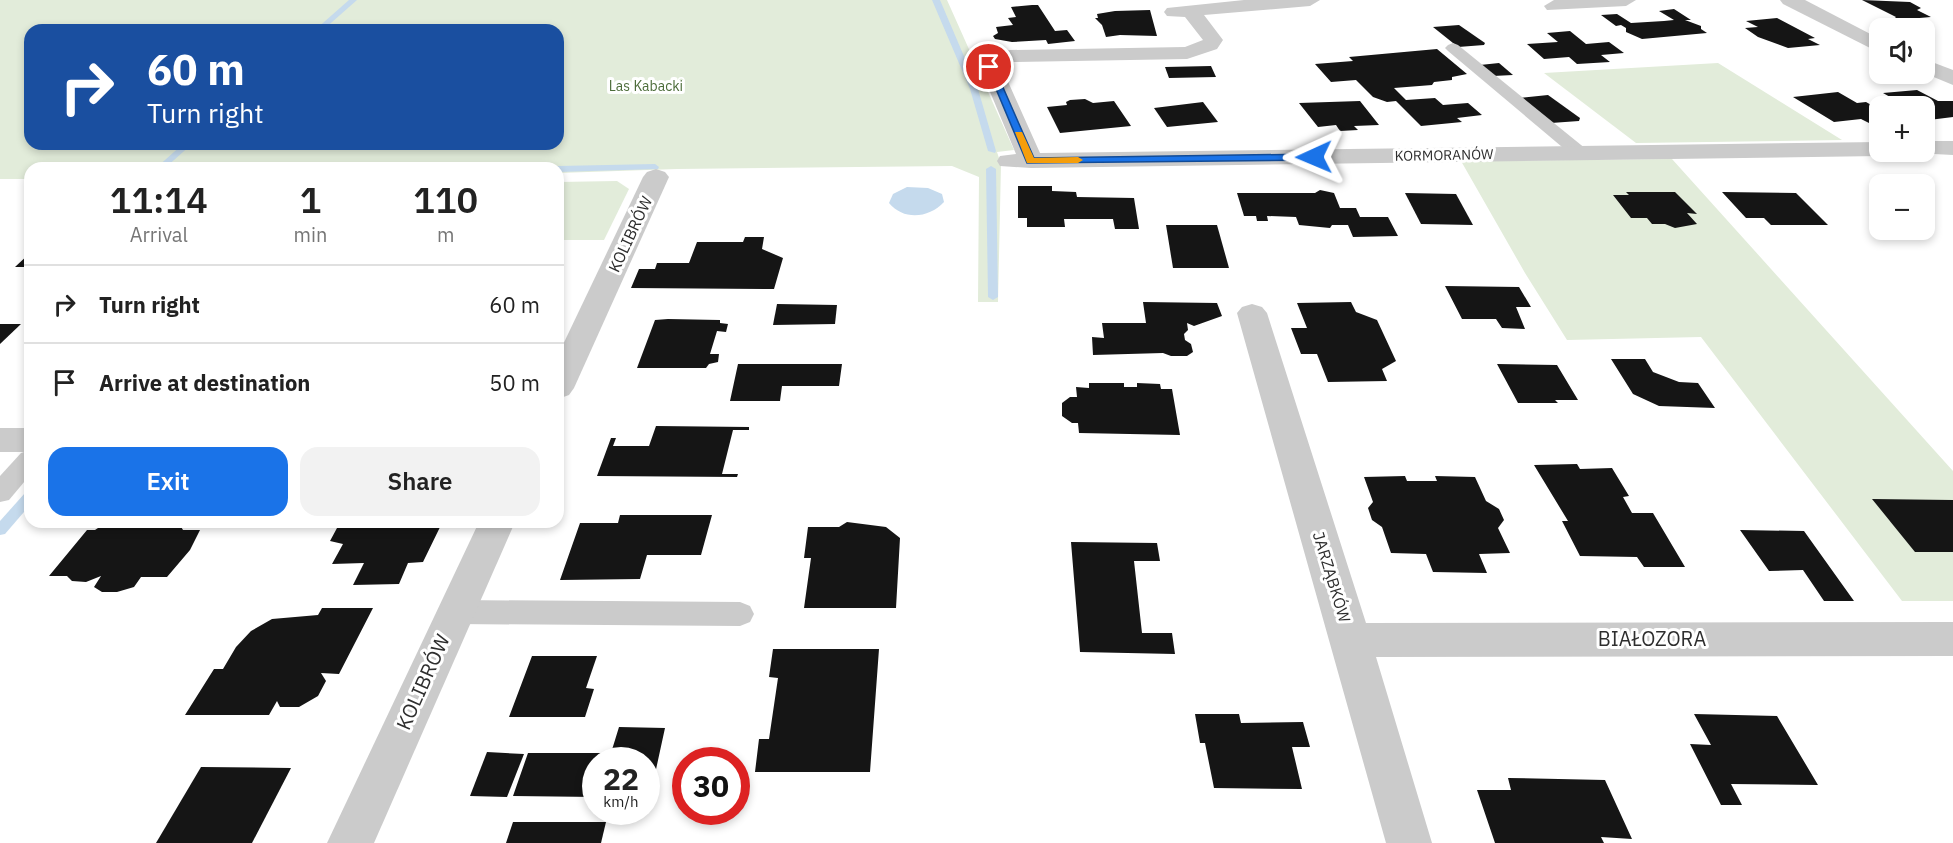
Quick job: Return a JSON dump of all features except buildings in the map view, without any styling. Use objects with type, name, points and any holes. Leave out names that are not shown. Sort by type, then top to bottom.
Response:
[{"type":"street","name":"KORMORANÓW","points":[[1310,0],[1180,12],[1213,40],[1210,45],[1187,53],[1010,56],[989,63],[1020,161],[1869,149]]},
{"type":"street","points":[[1554,6],[1626,0]]},
{"type":"street","points":[[1790,0],[1869,41]]},
{"type":"street","points":[[1935,70],[1953,78]]},
{"type":"street","points":[[1935,148],[1953,148]]},
{"type":"street","name":"KOLIBRÓW","points":[[564,375],[656,177]]},
{"type":"street","name":"JARZĄBKÓW","points":[[1252,313],[1352,640],[1408,843]]},
{"type":"street","points":[[0,440],[24,440]]},
{"type":"street","name":"KOLIBRÓW","points":[[350,843],[493,528]]},
{"type":"street","name":"BIAŁOZORA","points":[[1352,640],[1953,639]]},
{"type":"lane","points":[[1453,48],[1580,153]]},
{"type":"lane","points":[[0,493],[24,466]]},
{"type":"lane","points":[[456,612],[740,614]]},
{"type":"green space","name":"Las Kabacki","points":[[0,0],[947,0],[1014,150],[997,152],[1001,164],[998,302],[978,302],[979,177],[952,166],[677,169],[564,173],[564,162],[24,162],[24,179],[0,179]]},
{"type":"green space","points":[[1718,63],[1842,140],[1636,143],[1544,73]]},
{"type":"green space","points":[[1672,159],[1953,471],[1953,601],[1902,601],[1701,337],[1567,340],[1525,273],[1461,161]]},
{"type":"green space","points":[[617,181],[629,189],[604,240],[564,240],[564,182]]},
{"type":"water","points":[[907,187],[928,188],[942,194],[944,202],[924,214],[902,213],[889,203],[893,194]]},
{"type":"waterway","points":[[326,24],[353,0]]},
{"type":"waterway","points":[[936,0],[974,89],[992,151]]},
{"type":"waterway","points":[[167,162],[181,150]]},
{"type":"waterway","points":[[564,169],[655,167]]},
{"type":"waterway","points":[[991,169],[993,297]]},
{"type":"waterway","points":[[0,530],[24,503]]},
{"type":"slow traffic","points":[[1019,134],[1030,161],[1078,160]]},
{"type":"route","points":[[989,67],[1030,161],[1314,157]]}]
